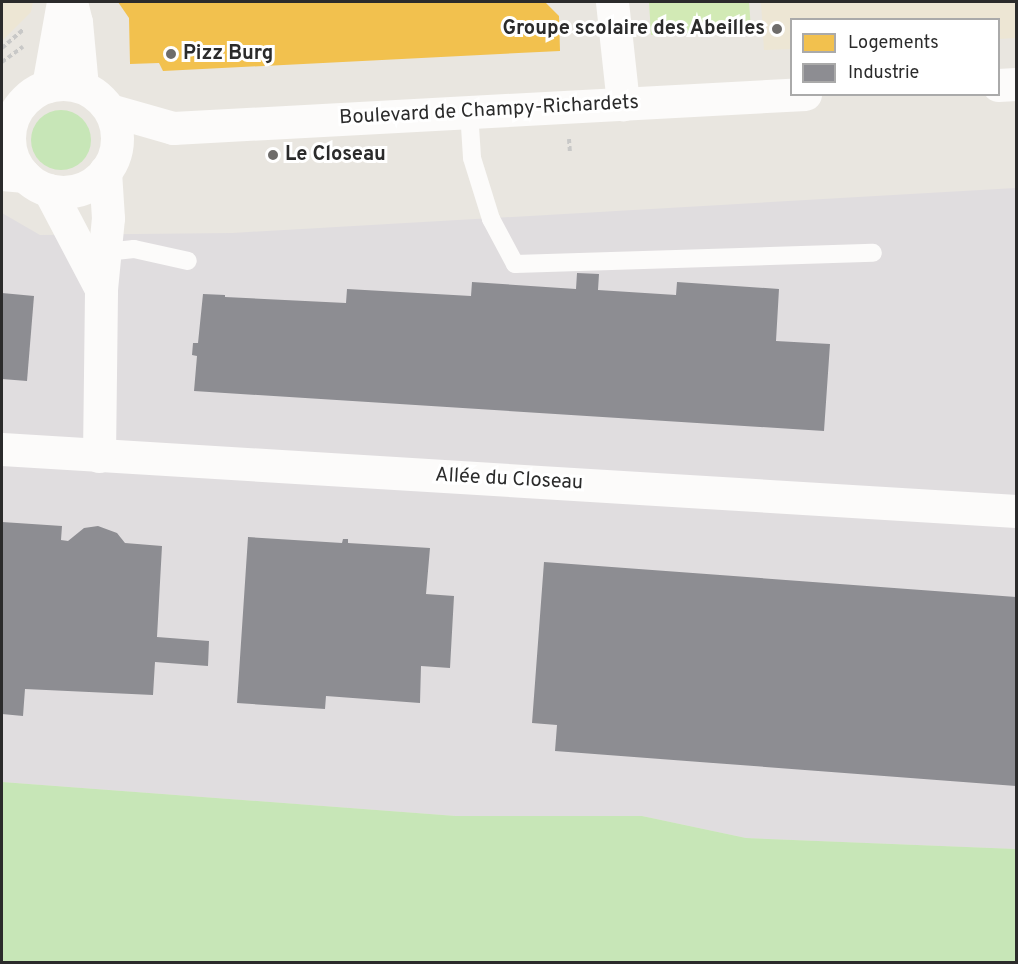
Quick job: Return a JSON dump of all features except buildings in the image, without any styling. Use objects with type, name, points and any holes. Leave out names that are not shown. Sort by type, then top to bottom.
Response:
[{"type":"street","points":[[48,86],[63,2]]},
{"type":"street","points":[[71,2],[76,22],[82,87]]},
{"type":"street","points":[[612,2],[623,104]]},
{"type":"street","points":[[99,456],[101,289],[106,252],[110,163],[117,132],[110,110],[98,96],[82,87],[59,84],[48,86],[25,100],[6,125],[11,151],[25,180],[101,289]]},
{"type":"street","points":[[1000,85],[1017,84]]},
{"type":"street","name":"Boulevard de Champy-Richardets","points":[[110,110],[173,128],[790,95]]},
{"type":"street","name":"Boulevard de Champy-Richardets","points":[[110,163],[173,128]]},
{"type":"street","points":[[25,180],[77,190],[89,185],[110,163]]},
{"type":"street","name":"Allée du Closeau","points":[[2,449],[1017,511]]},
{"type":"lane","points":[[469,111],[472,158],[491,219],[515,264],[873,253]]},
{"type":"lane","points":[[106,252],[134,249],[188,261]]},
{"type":"path","points":[[2,48],[21,32],[32,29]]},
{"type":"path","points":[[2,62],[19,48],[33,44]]},
{"type":"shaded area","points":[[2,2],[33,2],[31,12],[2,41]]},
{"type":"shaded area","name":"Groupe scolaire des Abeilles","points":[[761,2],[1016,2],[1016,38],[1000,39],[1000,18],[790,18],[790,49],[764,50]]},
{"type":"shaded area","points":[[1016,188],[1016,849],[746,838],[642,816],[456,816],[2,782],[2,213],[40,235],[232,233]]},
{"type":"green space","points":[[649,2],[749,2],[751,29],[651,35]]},
{"type":"green space","points":[[55,110],[67,110],[78,115],[86,123],[91,140],[89,152],[78,165],[67,170],[55,170],[44,165],[36,157],[31,146],[31,134],[36,123],[44,115]]},
{"type":"green space","points":[[2,782],[456,816],[642,816],[746,838],[1016,849],[1016,962],[2,962]]},
{"type":"place","name":"Groupe scolaire des Abeilles","points":[[777,29]]},
{"type":"place","name":"Pizz Burg","points":[[171,54]]},
{"type":"place","name":"Le Closeau","points":[[273,155]]}]
